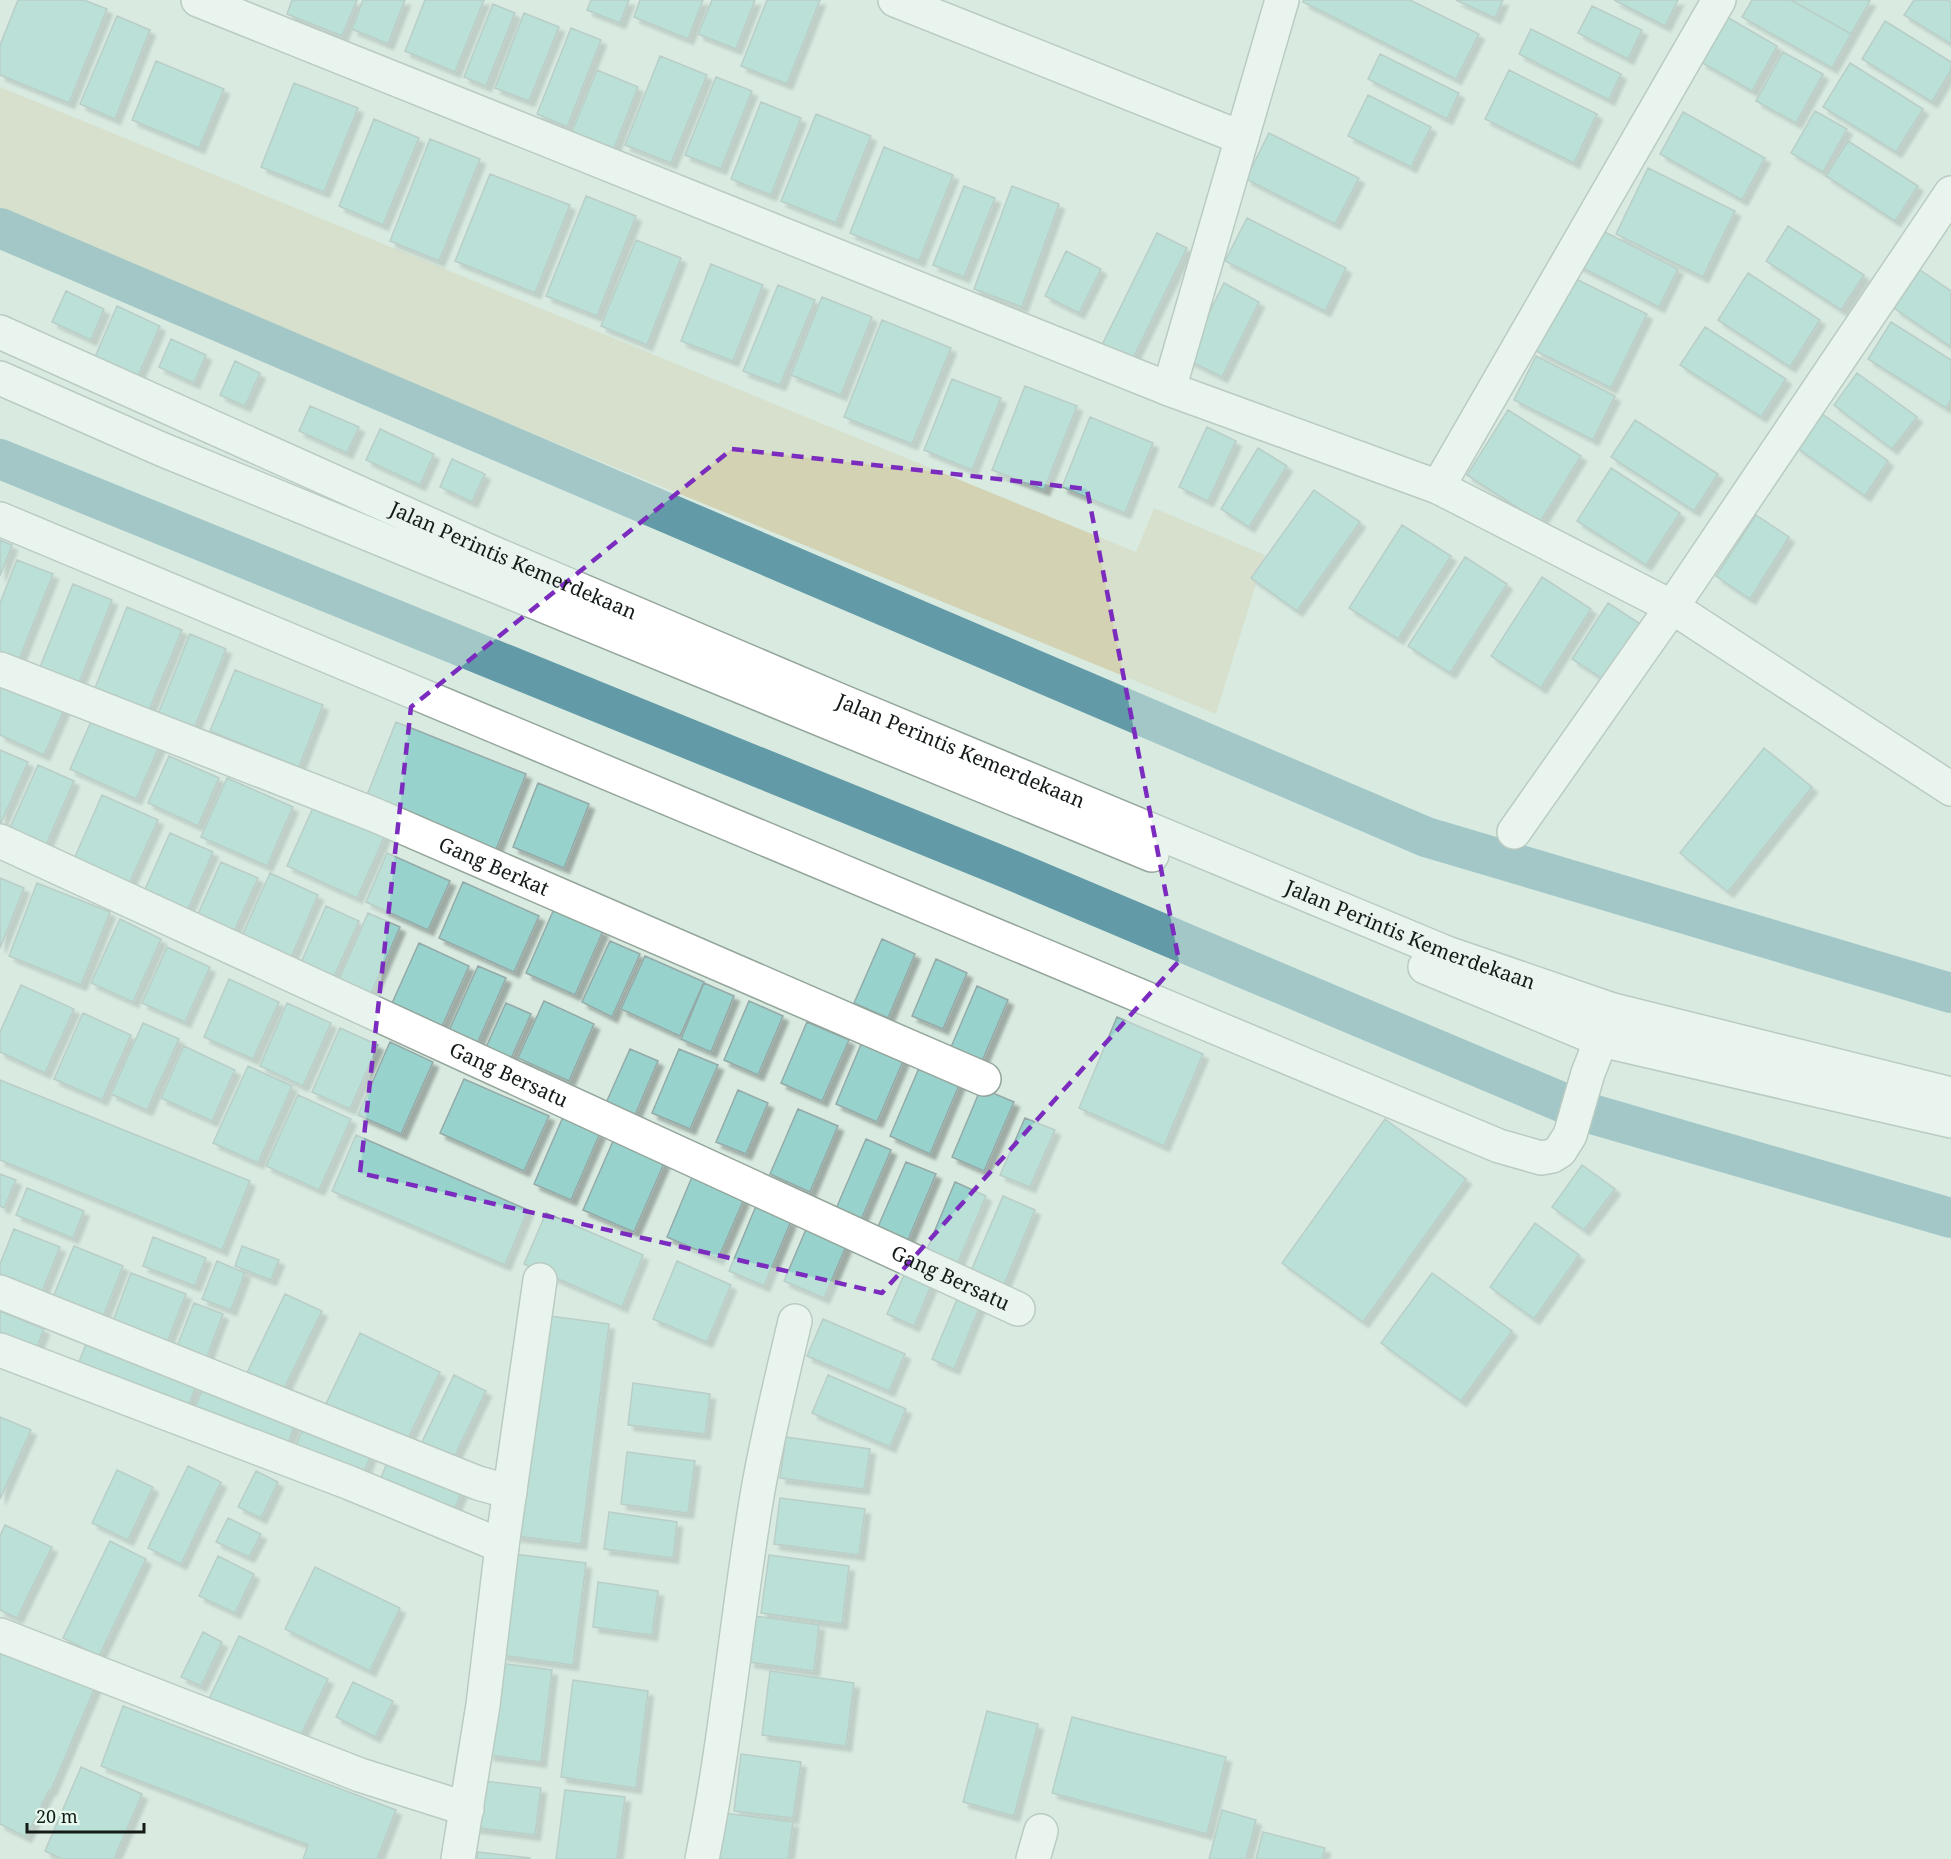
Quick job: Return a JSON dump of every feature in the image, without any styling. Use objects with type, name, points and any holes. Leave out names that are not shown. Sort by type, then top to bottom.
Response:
[{"type":"main road","points":[[198,0],[1169,389],[1438,487],[1672,606],[1951,789]]},
{"type":"main road","points":[[895,0],[1242,138]]},
{"type":"main road","points":[[1169,389],[1282,0]]},
{"type":"main road","points":[[1438,487],[1719,0]]},
{"type":"main road","points":[[1514,832],[1672,606],[1951,193]]},
{"type":"main road","name":"Jalan Perintis Kemerdekaan","points":[[0,332],[491,552],[841,701],[1447,953],[1613,1010],[1951,1094]]},
{"type":"main road","name":"Jalan Perintis Kemerdekaan","points":[[0,378],[161,449],[1601,1040],[1951,1122]]},
{"type":"main road","points":[[0,519],[1499,1146],[1541,1158],[1552,1156],[1560,1151],[1570,1135],[1588,1074],[1601,1040]]},
{"type":"main road","name":"Gang Berkat","points":[[0,669],[375,815],[984,1078]]},
{"type":"main road","name":"Gang Bersatu","points":[[0,841],[1018,1309]]},
{"type":"main road","points":[[458,1859],[483,1705],[502,1546],[540,1280]]},
{"type":"main road","points":[[0,1292],[478,1484],[510,1492]]},
{"type":"main road","points":[[702,1859],[726,1715],[758,1489],[795,1321]]},
{"type":"main road","points":[[0,1350],[350,1483],[502,1546]]},
{"type":"main road","points":[[0,1635],[360,1775],[467,1809]]},
{"type":"highlighted area","points":[[732,449],[1087,489],[1179,961],[882,1293],[360,1173],[411,707]]},
{"type":"green space","points":[[0,87],[1136,552],[1154,508],[1265,555],[1216,714],[0,215]]},
{"type":"building","points":[[18,0],[84,0],[107,9],[69,103],[0,75],[0,45]]},
{"type":"building","points":[[292,0],[357,0],[342,36],[287,14]]},
{"type":"building","points":[[363,0],[405,0],[388,44],[352,29]]},
{"type":"building","points":[[425,0],[484,0],[455,72],[405,51]]},
{"type":"building","points":[[591,0],[629,0],[620,23],[587,10]]},
{"type":"building","points":[[640,0],[703,0],[688,39],[634,17]]},
{"type":"building","points":[[712,0],[755,0],[736,49],[698,34]]},
{"type":"building","points":[[767,0],[820,0],[787,84],[741,66]]},
{"type":"building","points":[[1304,0],[1410,0],[1479,34],[1456,79],[1303,2]]},
{"type":"building","points":[[1456,0],[1503,0],[1495,18]]},
{"type":"building","points":[[1614,0],[1678,0],[1665,26]]},
{"type":"building","points":[[1752,0],[1791,0],[1851,34],[1832,68],[1742,17]]},
{"type":"building","points":[[1791,0],[1868,0],[1870,1],[1851,34]]},
{"type":"building","points":[[1914,0],[1951,2],[1951,44],[1904,15]]},
{"type":"building","points":[[493,4],[515,13],[486,86],[464,77]]},
{"type":"building","points":[[1592,6],[1642,30],[1628,59],[1578,33]]},
{"type":"building","points":[[524,13],[559,27],[529,101],[495,88]]},
{"type":"building","points":[[117,16],[150,30],[115,119],[80,104]]},
{"type":"building","points":[[1727,17],[1777,46],[1752,91],[1701,62]]},
{"type":"building","points":[[1885,21],[1951,62],[1951,70],[1932,102],[1862,59]]},
{"type":"building","points":[[571,28],[601,40],[567,127],[537,114]]},
{"type":"building","points":[[1531,29],[1621,74],[1609,100],[1519,54]]},
{"type":"building","points":[[1783,52],[1823,74],[1796,123],[1756,101]]},
{"type":"building","points":[[1380,54],[1459,93],[1447,119],[1368,79]]},
{"type":"building","points":[[660,56],[707,75],[671,163],[625,145]]},
{"type":"building","points":[[156,61],[224,89],[199,148],[132,120]]},
{"type":"building","points":[[1850,63],[1923,109],[1896,152],[1823,107]]},
{"type":"building","points":[[597,70],[638,87],[611,156],[569,139]]},
{"type":"building","points":[[1509,70],[1597,114],[1574,163],[1485,119]]},
{"type":"building","points":[[716,77],[752,91],[721,169],[685,155]]},
{"type":"building","points":[[294,83],[358,108],[324,192],[261,167]]},
{"type":"building","points":[[1368,95],[1431,127],[1411,167],[1348,136]]},
{"type":"building","points":[[761,102],[801,118],[771,195],[731,179]]},
{"type":"building","points":[[1815,111],[1847,129],[1823,172],[1791,153]]},
{"type":"building","points":[[1683,112],[1765,158],[1742,200],[1660,154]]},
{"type":"building","points":[[816,114],[871,136],[836,223],[781,201]]},
{"type":"building","points":[[374,119],[419,138],[383,225],[339,206]]},
{"type":"building","points":[[1269,133],[1359,178],[1335,224],[1246,179]]},
{"type":"building","points":[[430,139],[480,159],[439,261],[390,241]]},
{"type":"building","points":[[1848,141],[1918,186],[1895,221],[1826,176]]},
{"type":"building","points":[[884,147],[953,175],[919,261],[850,233]]},
{"type":"building","points":[[1648,168],[1735,211],[1703,277],[1616,234]]},
{"type":"building","points":[[490,174],[570,205],[535,293],[455,261]]},
{"type":"building","points":[[964,186],[995,198],[964,277],[933,265]]},
{"type":"building","points":[[1012,186],[1059,204],[1022,307],[974,289]]},
{"type":"building","points":[[586,196],[636,216],[597,316],[546,296]]},
{"type":"building","points":[[1247,218],[1346,268],[1325,311],[1225,261]]},
{"type":"building","points":[[1591,225],[1678,269],[1659,307],[1573,263]]},
{"type":"building","points":[[1788,226],[1864,275],[1841,310],[1766,261]]},
{"type":"building","points":[[1157,233],[1187,248],[1130,364],[1100,349]]},
{"type":"building","points":[[636,240],[681,258],[647,345],[601,326]]},
{"type":"building","points":[[1066,251],[1101,269],[1079,313],[1045,296]]},
{"type":"building","points":[[711,264],[763,285],[733,361],[681,341]]},
{"type":"building","points":[[1920,270],[1951,291],[1951,347],[1894,308]]},
{"type":"building","points":[[1748,273],[1820,320],[1790,367],[1718,320]]},
{"type":"building","points":[[1572,277],[1647,314],[1611,388],[1536,351]]},
{"type":"building","points":[[1224,283],[1259,302],[1222,377],[1186,359]]},
{"type":"building","points":[[778,285],[815,300],[780,385],[743,371]]},
{"type":"building","points":[[66,291],[104,309],[91,340],[52,322]]},
{"type":"building","points":[[822,297],[872,317],[841,395],[791,375]]},
{"type":"building","points":[[117,306],[160,326],[138,376],[95,357]]},
{"type":"building","points":[[882,320],[951,348],[912,444],[844,417]]},
{"type":"building","points":[[1891,322],[1951,360],[1951,400],[1946,408],[1868,359]]},
{"type":"building","points":[[1705,327],[1786,379],[1761,417],[1680,365]]},
{"type":"building","points":[[171,339],[206,355],[194,383],[159,367]]},
{"type":"building","points":[[1536,356],[1615,396],[1593,440],[1514,400]]},
{"type":"building","points":[[235,361],[260,373],[245,406],[220,395]]},
{"type":"building","points":[[1857,373],[1917,417],[1892,449],[1834,405]]},
{"type":"building","points":[[952,379],[1001,398],[972,470],[924,450]]},
{"type":"building","points":[[1025,386],[1077,406],[1044,490],[992,470]]},
{"type":"building","points":[[310,406],[359,427],[347,453],[299,431]]},
{"type":"building","points":[[1508,410],[1581,456],[1540,522],[1467,475]]},
{"type":"building","points":[[1821,413],[1888,461],[1865,496],[1796,447]]},
{"type":"building","points":[[1090,417],[1153,443],[1125,513],[1062,487]]},
{"type":"building","points":[[1635,420],[1718,474],[1694,511],[1611,457]]},
{"type":"building","points":[[1207,427],[1236,441],[1208,501],[1179,487]]},
{"type":"building","points":[[380,429],[434,454],[420,485],[366,460]]},
{"type":"building","points":[[1258,448],[1287,466],[1249,527],[1221,509]]},
{"type":"building","points":[[452,459],[485,474],[472,502],[440,487]]},
{"type":"building","points":[[1611,468],[1680,513],[1646,565],[1577,521]]},
{"type":"building","points":[[1314,490],[1360,522],[1297,611],[1251,578]]},
{"type":"building","points":[[1756,515],[1789,537],[1750,599],[1716,576]]},
{"type":"building","points":[[1402,525],[1451,556],[1398,639],[1349,608]]},
{"type":"building","points":[[0,540],[12,545],[0,576]]},
{"type":"building","points":[[1465,557],[1507,584],[1450,673],[1408,646]]},
{"type":"building","points":[[17,560],[53,574],[18,662],[0,654],[0,603]]},
{"type":"building","points":[[1542,577],[1591,609],[1541,688],[1491,656]]},
{"type":"building","points":[[73,584],[112,600],[79,683],[40,667]]},
{"type":"building","points":[[1608,603],[1648,629],[1612,685],[1572,659]]},
{"type":"building","points":[[127,607],[182,630],[149,710],[95,688]]},
{"type":"building","points":[[190,634],[226,649],[194,729],[158,714]]},
{"type":"building","points":[[235,670],[323,705],[299,767],[210,731]]},
{"type":"building","points":[[0,675],[66,705],[44,755],[0,735]]},
{"type":"building","points":[[94,715],[160,745],[136,799],[70,769]]},
{"type":"building","points":[[396,722],[526,774],[495,852],[365,800]]},
{"type":"building","points":[[1764,748],[1812,787],[1728,892],[1680,853]]},
{"type":"building","points":[[0,750],[28,762],[0,825]]},
{"type":"building","points":[[169,756],[219,778],[198,826],[148,803]]},
{"type":"building","points":[[38,765],[74,781],[41,856],[5,839]]},
{"type":"building","points":[[227,778],[293,807],[267,866],[201,837]]},
{"type":"building","points":[[538,783],[589,804],[564,868],[513,847]]},
{"type":"building","points":[[102,795],[158,820],[125,893],[70,868]]},
{"type":"building","points":[[316,801],[386,833],[357,898],[287,866]]},
{"type":"building","points":[[170,833],[213,852],[185,916],[142,896]]},
{"type":"building","points":[[387,853],[450,881],[428,930],[366,902]]},
{"type":"building","points":[[221,862],[258,878],[231,938],[195,921]]},
{"type":"building","points":[[270,873],[318,895],[287,967],[238,945]]},
{"type":"building","points":[[0,878],[24,888],[0,948]]},
{"type":"building","points":[[463,882],[539,916],[514,972],[439,938]]},
{"type":"building","points":[[37,883],[110,912],[81,985],[9,956]]},
{"type":"building","points":[[326,906],[359,921],[329,988],[296,974]]},
{"type":"building","points":[[554,909],[603,931],[575,995],[526,973]]},
{"type":"building","points":[[368,913],[400,927],[369,998],[337,984]]},
{"type":"building","points":[[120,919],[161,939],[133,1002],[91,983]]},
{"type":"building","points":[[882,939],[915,954],[888,1018],[854,1003]]},
{"type":"building","points":[[610,941],[640,954],[612,1017],[582,1002]]},
{"type":"building","points":[[419,943],[469,966],[439,1033],[389,1010]]},
{"type":"building","points":[[167,947],[210,967],[185,1022],[142,1003]]},
{"type":"building","points":[[645,956],[704,982],[680,1036],[621,1009]]},
{"type":"building","points":[[936,959],[967,973],[943,1029],[912,1016]]},
{"type":"building","points":[[478,966],[506,978],[476,1046],[448,1033]]},
{"type":"building","points":[[229,979],[279,1002],[253,1059],[204,1037]]},
{"type":"building","points":[[704,983],[734,996],[711,1052],[681,1039]]},
{"type":"building","points":[[21,985],[74,1009],[45,1073],[0,1052],[0,1032]]},
{"type":"building","points":[[977,986],[1008,1000],[982,1061],[951,1047]]},
{"type":"building","points":[[544,1001],[594,1024],[569,1081],[518,1058]]},
{"type":"building","points":[[749,1001],[783,1016],[758,1075],[724,1060]]},
{"type":"building","points":[[287,1003],[331,1023],[303,1086],[260,1066]]},
{"type":"building","points":[[506,1003],[531,1014],[508,1065],[483,1054]]},
{"type":"building","points":[[83,1013],[131,1035],[102,1100],[54,1079]]},
{"type":"building","points":[[1117,1017],[1203,1054],[1164,1146],[1079,1108]]},
{"type":"building","points":[[807,1022],[849,1040],[822,1101],[781,1083]]},
{"type":"building","points":[[143,1023],[179,1039],[147,1110],[111,1094]]},
{"type":"building","points":[[340,1028],[378,1045],[350,1109],[312,1092]]},
{"type":"building","points":[[867,1030],[909,1047],[877,1122],[836,1104]]},
{"type":"building","points":[[390,1042],[433,1062],[401,1134],[358,1115]]},
{"type":"building","points":[[184,1046],[235,1070],[212,1121],[161,1098]]},
{"type":"building","points":[[630,1049],[658,1061],[635,1115],[606,1103]]},
{"type":"building","points":[[679,1049],[718,1065],[690,1129],[652,1113]]},
{"type":"building","points":[[922,1061],[962,1078],[930,1154],[890,1136]]},
{"type":"building","points":[[248,1066],[292,1086],[258,1163],[213,1143]]},
{"type":"building","points":[[464,1079],[549,1116],[524,1171],[440,1133]]},
{"type":"building","points":[[0,1080],[250,1181],[222,1250],[0,1160]]},
{"type":"building","points":[[981,1088],[1014,1102],[984,1171],[952,1157]]},
{"type":"building","points":[[738,1090],[768,1103],[746,1154],[716,1142]]},
{"type":"building","points":[[298,1095],[351,1119],[319,1190],[266,1166]]},
{"type":"building","points":[[798,1109],[838,1126],[810,1192],[770,1174]]},
{"type":"building","points":[[563,1117],[600,1133],[571,1200],[534,1184]]},
{"type":"building","points":[[1025,1118],[1055,1130],[1030,1187],[1000,1175]]},
{"type":"building","points":[[1385,1119],[1466,1179],[1363,1322],[1282,1263]]},
{"type":"building","points":[[356,1135],[528,1210],[505,1265],[332,1191]]},
{"type":"building","points":[[614,1139],[665,1161],[634,1232],[583,1210]]},
{"type":"building","points":[[866,1139],[891,1150],[860,1222],[835,1211]]},
{"type":"building","points":[[906,1162],[936,1174],[907,1242],[877,1229]]},
{"type":"building","points":[[1582,1165],[1615,1189],[1584,1230],[1552,1207]]},
{"type":"building","points":[[0,1174],[16,1180],[4,1208],[0,1206]]},
{"type":"building","points":[[692,1177],[744,1199],[718,1259],[667,1237]]},
{"type":"building","points":[[955,1182],[986,1196],[956,1267],[925,1254]]},
{"type":"building","points":[[27,1188],[84,1211],[73,1238],[16,1215]]},
{"type":"building","points":[[1003,1196],[1035,1210],[1004,1285],[971,1271]]},
{"type":"building","points":[[756,1206],[791,1221],[764,1286],[729,1271]]},
{"type":"building","points":[[546,1213],[643,1255],[622,1307],[524,1264]]},
{"type":"building","points":[[810,1220],[850,1237],[824,1298],[784,1281]]},
{"type":"building","points":[[1535,1223],[1579,1255],[1534,1319],[1490,1287]]},
{"type":"building","points":[[14,1229],[60,1247],[38,1302],[0,1287],[0,1264]]},
{"type":"building","points":[[153,1237],[206,1258],[195,1286],[143,1266]]},
{"type":"building","points":[[74,1246],[123,1266],[99,1327],[49,1307]]},
{"type":"building","points":[[242,1246],[279,1260],[271,1280],[235,1266]]},
{"type":"building","points":[[217,1261],[245,1273],[231,1310],[202,1299]]},
{"type":"building","points":[[677,1261],[731,1285],[707,1342],[653,1319]]},
{"type":"building","points":[[907,1268],[934,1279],[914,1326],[887,1314]]},
{"type":"building","points":[[131,1273],[186,1294],[164,1350],[110,1329]]},
{"type":"building","points":[[1432,1273],[1512,1331],[1461,1401],[1381,1343]]},
{"type":"building","points":[[285,1294],[322,1311],[279,1399],[243,1381]]},
{"type":"building","points":[[958,1297],[980,1306],[954,1369],[932,1359]]},
{"type":"building","points":[[194,1303],[223,1314],[204,1365],[174,1354]]},
{"type":"building","points":[[0,1311],[44,1329],[34,1355],[0,1341]]},
{"type":"building","points":[[542,1315],[609,1324],[581,1544],[515,1536]]},
{"type":"building","points":[[823,1319],[905,1354],[889,1391],[807,1356]]},
{"type":"building","points":[[360,1333],[440,1372],[402,1451],[322,1412]]},
{"type":"building","points":[[86,1344],[196,1386],[185,1415],[75,1372]]},
{"type":"building","points":[[454,1375],[486,1391],[453,1460],[421,1444]]},
{"type":"building","points":[[828,1375],[906,1409],[890,1447],[812,1413]]},
{"type":"building","points":[[633,1383],[710,1394],[705,1434],[628,1425]]},
{"type":"building","points":[[202,1390],[295,1425],[284,1453],[191,1417]]},
{"type":"building","points":[[0,1417],[31,1430],[0,1499]]},
{"type":"building","points":[[303,1428],[371,1455],[359,1484],[291,1457]]},
{"type":"building","points":[[786,1437],[870,1449],[864,1489],[780,1478]]},
{"type":"building","points":[[627,1452],[695,1461],[688,1513],[621,1504]]},
{"type":"building","points":[[390,1455],[465,1484],[451,1517],[377,1488]]},
{"type":"building","points":[[188,1466],[221,1482],[181,1564],[148,1548]]},
{"type":"building","points":[[117,1470],[153,1487],[128,1540],[92,1523]]},
{"type":"building","points":[[256,1471],[278,1482],[261,1518],[238,1507]]},
{"type":"building","points":[[780,1498],[865,1509],[859,1555],[774,1544]]},
{"type":"building","points":[[609,1512],[677,1522],[673,1558],[604,1549]]},
{"type":"building","points":[[228,1518],[261,1534],[249,1557],[216,1542]]},
{"type":"building","points":[[5,1525],[52,1547],[17,1618],[0,1610],[0,1536]]},
{"type":"building","points":[[110,1541],[146,1559],[99,1656],[63,1638]]},
{"type":"building","points":[[514,1554],[586,1563],[573,1665],[501,1655]]},
{"type":"building","points":[[769,1555],[849,1566],[842,1624],[761,1613]]},
{"type":"building","points":[[218,1556],[254,1574],[235,1613],[199,1596]]},
{"type":"building","points":[[315,1567],[400,1608],[370,1671],[285,1629]]},
{"type":"building","points":[[598,1582],[658,1591],[652,1635],[593,1627]]},
{"type":"building","points":[[755,1616],[819,1625],[814,1671],[749,1662]]},
{"type":"building","points":[[203,1632],[222,1642],[201,1686],[181,1677]]},
{"type":"building","points":[[239,1636],[328,1679],[296,1745],[208,1701]]},
{"type":"building","points":[[0,1642],[96,1685],[51,1790],[26,1837],[0,1824]]},
{"type":"building","points":[[499,1663],[552,1670],[541,1762],[488,1755]]},
{"type":"building","points":[[770,1671],[854,1683],[846,1746],[762,1735]]},
{"type":"building","points":[[573,1680],[648,1691],[636,1788],[561,1777]]},
{"type":"building","points":[[353,1682],[393,1701],[375,1737],[336,1717]]},
{"type":"building","points":[[123,1706],[396,1810],[377,1859],[303,1859],[308,1845],[101,1766]]},
{"type":"building","points":[[987,1711],[1038,1724],[1014,1816],[963,1802]]},
{"type":"building","points":[[1072,1717],[1226,1757],[1207,1834],[1052,1793]]},
{"type":"building","points":[[741,1754],[801,1762],[793,1818],[734,1811]]},
{"type":"building","points":[[81,1767],[142,1794],[114,1859],[62,1859],[45,1851]]},
{"type":"building","points":[[476,1780],[541,1788],[535,1835],[471,1827]]},
{"type":"building","points":[[565,1790],[625,1797],[617,1859],[556,1859]]},
{"type":"building","points":[[1222,1810],[1256,1820],[1246,1859],[1209,1859]]},
{"type":"building","points":[[716,1812],[793,1822],[788,1859],[710,1859]]},
{"type":"building","points":[[1263,1832],[1325,1848],[1322,1859],[1256,1859]]},
{"type":"building","points":[[478,1852],[530,1858],[530,1859],[477,1859]]},
{"type":"waterway","points":[[0,228],[1426,837],[1951,993]]},
{"type":"waterway","points":[[0,459],[1004,867],[1585,1112],[1951,1218]]}]
